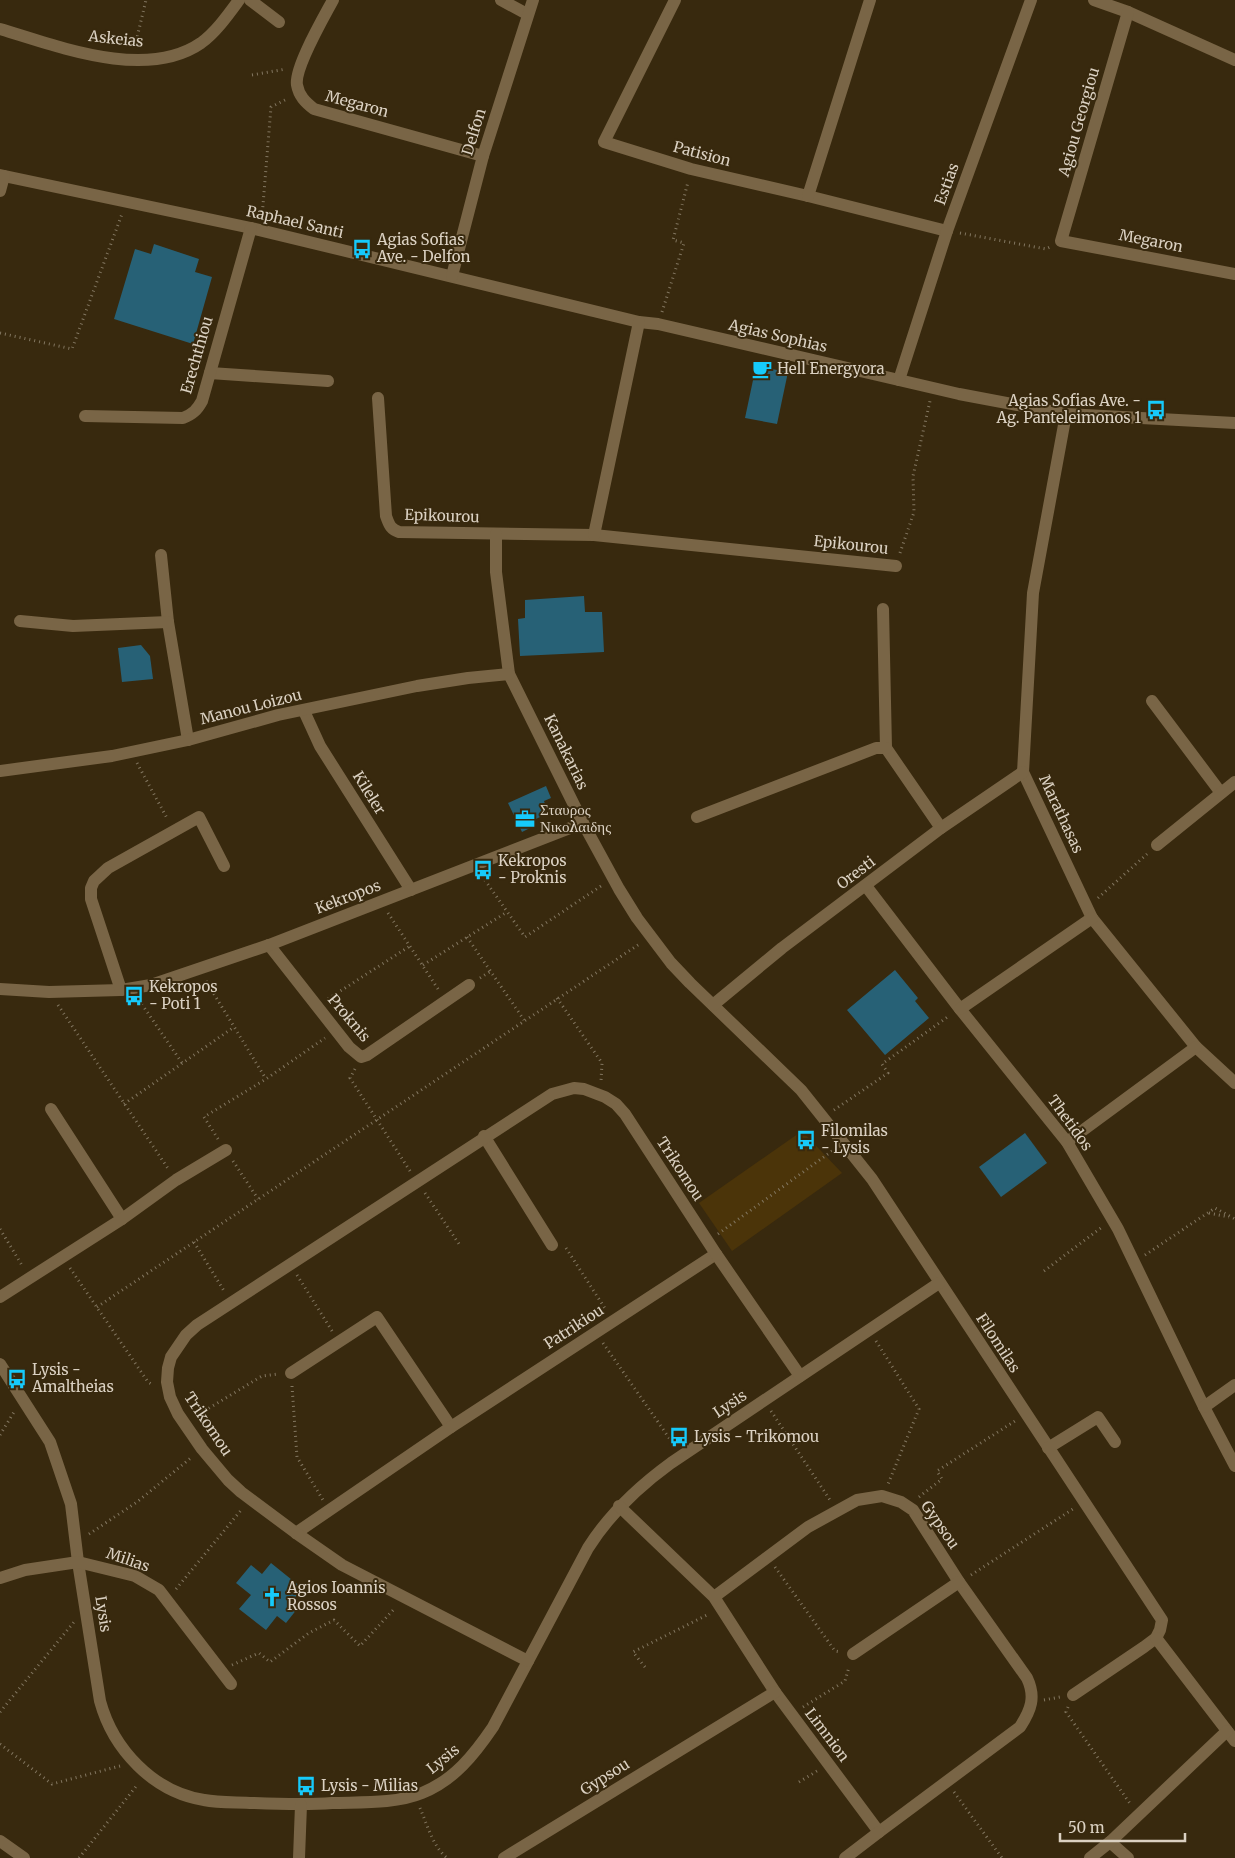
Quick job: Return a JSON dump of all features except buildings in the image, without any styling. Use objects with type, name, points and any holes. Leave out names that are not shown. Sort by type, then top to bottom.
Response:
[{"type":"street","name":"Askeias","points":[[0,29],[78,52],[132,60],[173,56],[200,43],[223,20],[239,0]]},
{"type":"street","points":[[250,0],[279,22]]},
{"type":"street","points":[[299,93],[296,82],[300,66],[333,0]]},
{"type":"street","points":[[501,0],[527,14]]},
{"type":"street","name":"Delfon","points":[[452,276],[483,156],[533,0]]},
{"type":"street","name":"Patision","points":[[675,0],[604,142],[691,169],[948,231]]},
{"type":"street","points":[[808,196],[870,0]]},
{"type":"street","name":"Estias","points":[[900,380],[948,231],[1031,0]]},
{"type":"street","points":[[1094,0],[1128,12],[1235,60]]},
{"type":"street","name":"Agiou Georgiou","points":[[1061,241],[1128,12]]},
{"type":"street","name":"Megaron","points":[[299,93],[305,102],[314,109],[483,156]]},
{"type":"street","points":[[0,191],[2,176]]},
{"type":"street","name":"Raphael Santi","points":[[2,176],[256,229],[639,322]]},
{"type":"street","name":"Erechthiou","points":[[85,416],[184,418],[193,414],[198,409],[256,229]]},
{"type":"street","name":"Megaron","points":[[1061,241],[1235,274]]},
{"type":"street","points":[[594,535],[639,322]]},
{"type":"street","name":"Agias Sophias","points":[[639,322],[658,324],[934,388],[1066,414],[1235,423]]},
{"type":"street","points":[[210,373],[328,381]]},
{"type":"street","name":"Epikourou","points":[[378,398],[386,516],[393,530],[399,532],[594,535],[896,566]]},
{"type":"street","name":"Marathasas","points":[[1066,414],[1033,593],[1023,772],[1089,913],[1196,1047],[1235,1083]]},
{"type":"street","name":"Kanakarias","points":[[496,534],[496,572],[509,674],[583,823],[613,878],[651,936],[690,984],[713,1005]]},
{"type":"street","points":[[161,555],[168,622],[188,740]]},
{"type":"street","points":[[882,609],[886,748],[942,828]]},
{"type":"street","points":[[20,620],[73,626],[168,622]]},
{"type":"street","name":"Manou Loizou","points":[[0,771],[131,752],[188,740],[278,715],[417,686],[509,674]]},
{"type":"street","points":[[1152,701],[1221,793]]},
{"type":"street","name":"Kileler","points":[[304,711],[320,746],[411,890]]},
{"type":"street","points":[[697,817],[876,748],[886,748]]},
{"type":"street","name":"Oresti","points":[[713,1005],[782,948],[942,828],[1023,772]]},
{"type":"street","points":[[1157,845],[1235,782]]},
{"type":"street","points":[[127,990],[91,899],[91,888],[94,881],[108,868],[199,817],[224,866]]},
{"type":"street","name":"Kekropos","points":[[0,989],[49,992],[127,990],[199,970],[269,945],[583,823]]},
{"type":"street","name":"Thetidos","points":[[866,886],[960,1009],[1067,1142],[1138,1260],[1204,1407],[1235,1466]]},
{"type":"street","points":[[960,1009],[1089,913]]},
{"type":"street","name":"Proknis","points":[[269,945],[352,1051],[361,1057],[367,1055],[469,985]]},
{"type":"street","name":"Filomilas","points":[[713,1005],[780,1068],[824,1117],[897,1216],[939,1283],[1162,1620],[1156,1638]]},
{"type":"street","points":[[1067,1142],[1196,1047]]},
{"type":"street","name":"Trikomou","points":[[528,1661],[342,1565],[296,1533],[228,1480],[202,1449],[170,1397],[167,1382],[168,1368],[177,1346],[197,1325],[484,1136],[552,1094],[574,1088],[600,1094],[616,1104],[625,1114],[716,1254],[800,1376]]},
{"type":"street","points":[[51,1109],[122,1219]]},
{"type":"street","points":[[484,1136],[552,1244]]},
{"type":"street","points":[[0,1297],[122,1219],[176,1180],[226,1150]]},
{"type":"street","name":"Patrikiou","points":[[296,1533],[451,1427],[716,1254]]},
{"type":"street","name":"Lysis","points":[[0,1364],[50,1442],[71,1504],[78,1562],[100,1701],[105,1717],[124,1750],[134,1762],[147,1774],[170,1789],[204,1800],[301,1805],[396,1800],[414,1796],[446,1780],[476,1752],[493,1727],[588,1548],[619,1506],[656,1473],[939,1283]]},
{"type":"street","points":[[291,1373],[376,1317],[451,1427]]},
{"type":"street","points":[[1204,1407],[1235,1385]]},
{"type":"street","points":[[1048,1448],[1098,1417],[1115,1442]]},
{"type":"street","name":"Gypsou","points":[[714,1596],[808,1527],[857,1500],[882,1496],[901,1502],[913,1510],[959,1582],[1027,1678],[1032,1690],[1031,1702]]},
{"type":"street","name":"Limnion","points":[[619,1506],[714,1596],[774,1692],[879,1832]]},
{"type":"street","name":"Milias","points":[[0,1578],[25,1570],[78,1562],[135,1576],[159,1590],[230,1684]]},
{"type":"street","points":[[853,1654],[959,1582]]},
{"type":"street","points":[[1073,1695],[1156,1638],[1231,1736],[1090,1858]]},
{"type":"street","name":"Gypsou","points":[[504,1858],[774,1692]]},
{"type":"street","points":[[845,1858],[1020,1726],[1028,1714],[1031,1702]]},
{"type":"street","points":[[299,1858],[301,1805]]},
{"type":"street","points":[[0,1841],[24,1858]]},
{"type":"street","points":[[1110,1842],[1128,1858]]},
{"type":"path","points":[[132,60],[146,0]]},
{"type":"path","points":[[252,75],[300,66]]},
{"type":"path","points":[[256,229],[271,107],[299,93]]},
{"type":"path","points":[[658,324],[684,243],[673,240],[691,169]]},
{"type":"path","points":[[0,334],[72,349],[126,202]]},
{"type":"path","points":[[948,231],[1046,249],[1061,241]]},
{"type":"path","points":[[896,566],[914,512],[913,476],[934,388]]},
{"type":"path","points":[[131,752],[174,831]]},
{"type":"path","points":[[1089,913],[1157,845]]},
{"type":"path","points":[[475,866],[524,937],[613,878]]},
{"type":"path","points":[[381,902],[446,1001]]},
{"type":"path","points":[[423,964],[507,912]]},
{"type":"path","points":[[97,1307],[651,936]]},
{"type":"path","points":[[467,937],[524,1020]]},
{"type":"path","points":[[317,1006],[410,946]]},
{"type":"path","points":[[199,970],[266,1079]]},
{"type":"path","points":[[127,990],[182,1063]]},
{"type":"path","points":[[49,992],[176,1180]]},
{"type":"path","points":[[557,998],[602,1063],[600,1094]]},
{"type":"path","points":[[824,1117],[888,1073],[882,1064],[960,1009]]},
{"type":"path","points":[[124,1104],[234,1027]]},
{"type":"path","points":[[204,1117],[266,1079],[336,1031]]},
{"type":"path","points":[[361,1057],[350,1078],[461,1247]]},
{"type":"path","points":[[708,1242],[844,1142]]},
{"type":"path","points":[[1138,1260],[1191,1224],[1199,1219],[1207,1214],[1215,1208],[1235,1219],[1209,1213],[1200,1218],[1192,1224],[1138,1260]]},
{"type":"path","points":[[1044,1271],[1112,1219]]},
{"type":"path","points":[[0,1229],[30,1278]]},
{"type":"path","points":[[194,1242],[231,1303]]},
{"type":"path","points":[[552,1244],[564,1245],[614,1321]]},
{"type":"path","points":[[62,1257],[148,1382],[170,1397]]},
{"type":"path","points":[[290,1264],[339,1342]]},
{"type":"path","points":[[869,1330],[919,1409],[882,1496]]},
{"type":"path","points":[[595,1333],[681,1456]]},
{"type":"path","points":[[185,1423],[262,1376],[291,1373],[297,1457],[329,1510]]},
{"type":"path","points":[[0,1435],[22,1399]]},
{"type":"path","points":[[764,1400],[838,1511]]},
{"type":"path","points":[[908,1506],[942,1479],[937,1471],[1026,1414]]},
{"type":"path","points":[[76,1542],[137,1502],[202,1449]]},
{"type":"path","points":[[167,1600],[251,1499]]},
{"type":"path","points":[[959,1582],[1084,1502]]},
{"type":"path","points":[[768,1557],[835,1651],[853,1654],[845,1680],[791,1714]]},
{"type":"path","points":[[220,1670],[259,1653],[270,1662],[309,1633],[334,1620],[360,1646],[405,1598]]},
{"type":"path","points":[[0,1712],[85,1608]]},
{"type":"path","points":[[645,1667],[633,1652],[721,1608]]},
{"type":"path","points":[[1031,1702],[1073,1695]]},
{"type":"path","points":[[1073,1695],[1066,1712],[1138,1815]]},
{"type":"path","points":[[0,1744],[52,1784],[134,1762]]},
{"type":"path","points":[[799,1782],[829,1764]]},
{"type":"path","points":[[79,1858],[147,1774]]},
{"type":"path","points":[[946,1781],[1002,1858]]},
{"type":"path","points":[[414,1796],[433,1838],[442,1854],[447,1858]]},
{"type":"shaded area","points":[[802,1131],[842,1173],[732,1251],[699,1203]]},
{"type":"place","name":"Agias Sofias Ave. - Delfon","points":[[362,249]]},
{"type":"place","name":"Hell Energyora","points":[[762,369]]},
{"type":"place","name":"Agias Sofias Ave. - Ag. Panteleimonos 1","points":[[1156,410]]},
{"type":"place","name":"Σταυρος Νικολαιδης","points":[[525,819]]},
{"type":"place","name":"Kekropos - Proknis","points":[[483,870]]},
{"type":"place","name":"Kekropos - Poti 1","points":[[134,996]]},
{"type":"place","name":"Filomilas - Lysis","points":[[806,1140]]},
{"type":"place","name":"Lysis - Amaltheias","points":[[17,1379]]},
{"type":"place","name":"Lysis - Trikomou","points":[[679,1437]]},
{"type":"place","name":"Agios Ioannis Rossos","points":[[272,1597]]},
{"type":"place","name":"Lysis - Milias","points":[[306,1786]]}]
